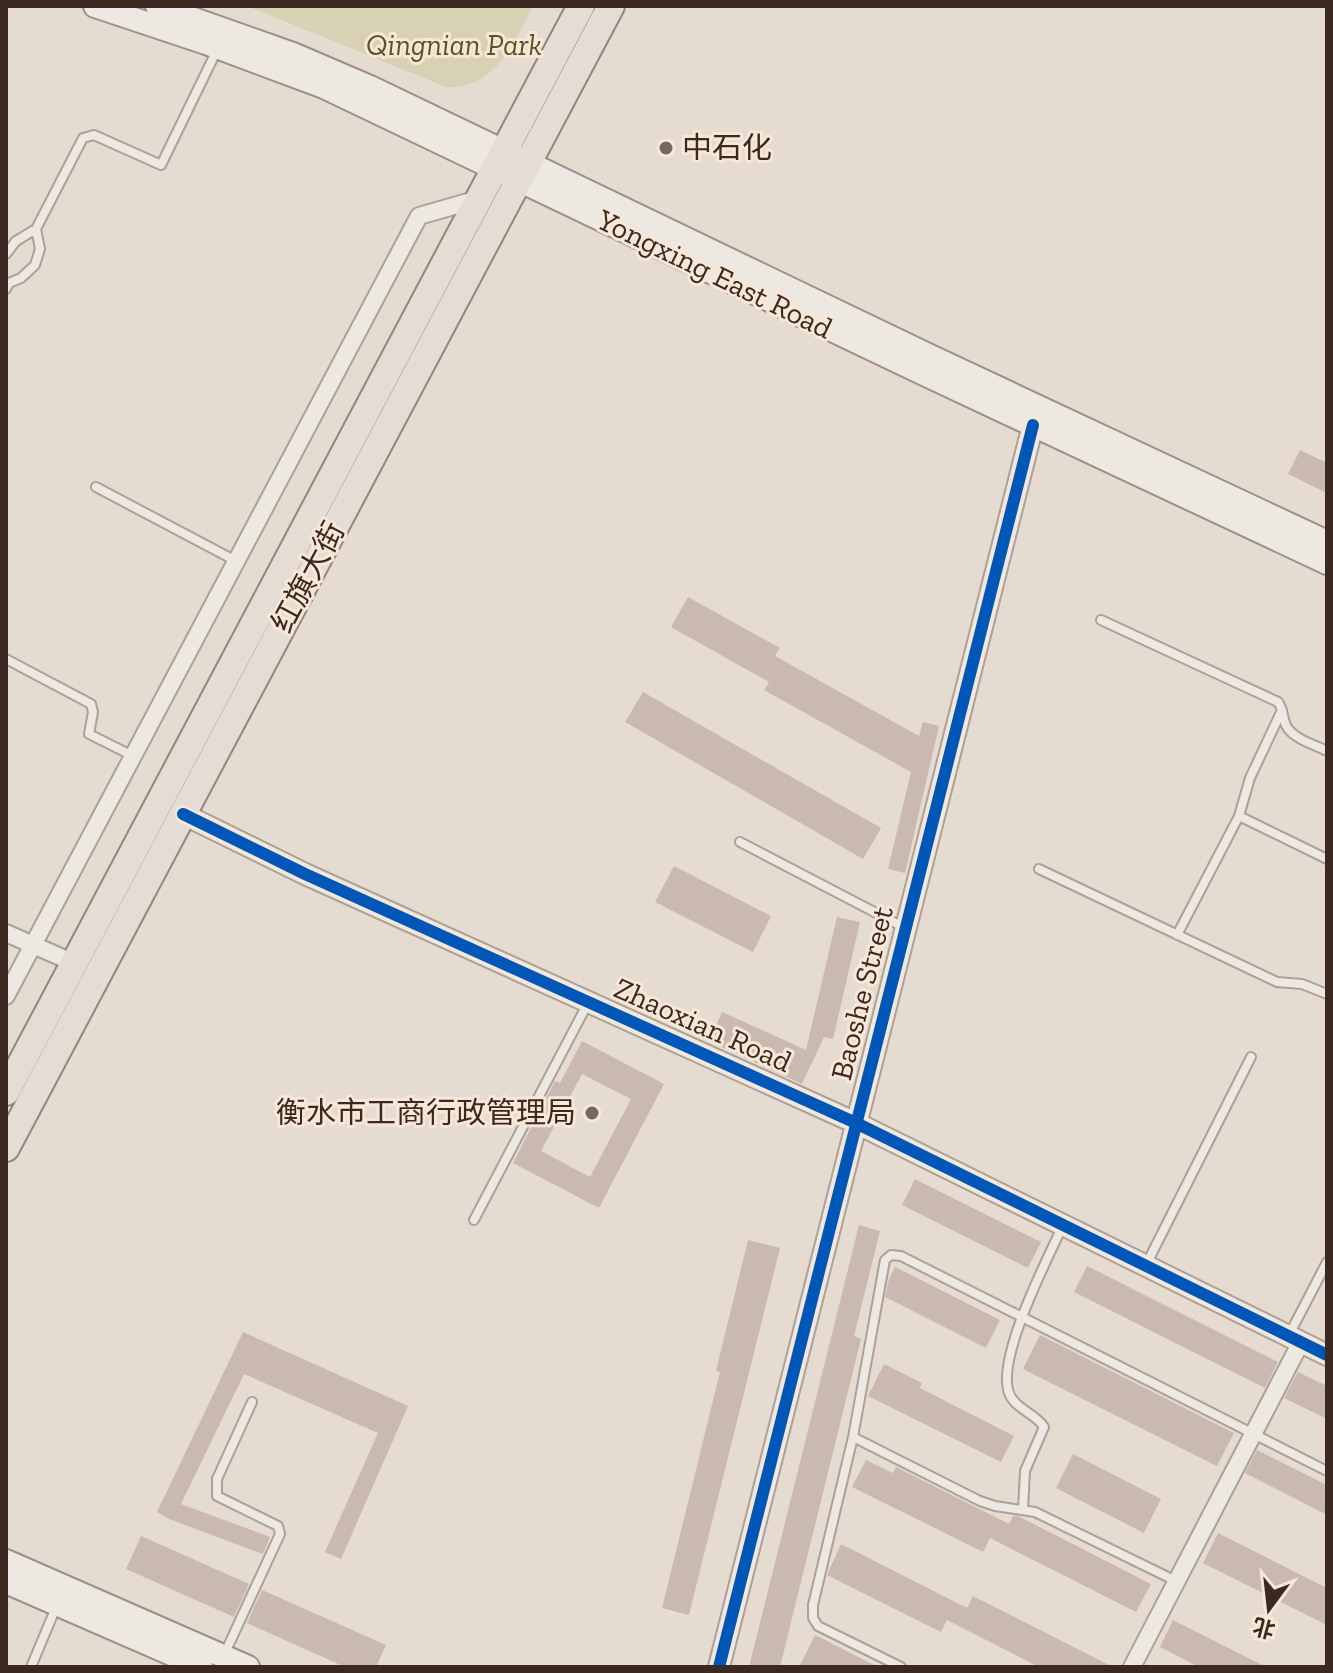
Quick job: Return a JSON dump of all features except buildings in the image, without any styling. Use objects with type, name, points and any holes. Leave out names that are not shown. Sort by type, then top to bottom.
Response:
[{"type":"main road","name":"Yongxing East Road","points":[[95,6],[219,47],[324,87],[499,160],[916,349],[1327,542]]},
{"type":"main road","name":"Yongxing East Road","points":[[157,6],[332,70],[499,160]]},
{"type":"main road","name":"红旗大街","points":[[6,1092],[581,6]]},
{"type":"main road","name":"红旗大街","points":[[6,1148],[611,6]]},
{"type":"main road","name":"Yongxing East Road","points":[[523,171],[1033,425],[1327,563]]},
{"type":"main road","points":[[6,1561],[248,1667]]},
{"type":"main road","points":[[6,1582],[201,1667]]},
{"type":"street","points":[[6,996],[419,216],[478,199]]},
{"type":"street","name":"Baoshe Street","points":[[719,1667],[1033,425]]},
{"type":"street","name":"Zhaoxian Road","points":[[183,814],[305,874],[856,1123],[1327,1355]]},
{"type":"street","points":[[6,933],[74,963]]},
{"type":"street","points":[[1132,1667],[1253,1434],[1294,1339]]},
{"type":"lane","points":[[6,254],[16,241],[36,229],[83,138],[94,135],[161,165],[219,47]]},
{"type":"lane","points":[[7,282],[21,278],[35,265],[40,249],[36,229]]},
{"type":"lane","points":[[96,487],[236,561]]},
{"type":"lane","points":[[1101,620],[1278,702],[1285,725],[1293,735],[1327,751]]},
{"type":"lane","points":[[6,659],[91,704],[93,712],[89,734],[133,756]]},
{"type":"lane","points":[[1177,935],[1239,816],[1250,778],[1282,710]]},
{"type":"lane","points":[[1239,816],[1327,859]]},
{"type":"lane","points":[[740,842],[906,928]]},
{"type":"lane","points":[[1039,869],[1277,982],[1302,984],[1327,994]]},
{"type":"lane","points":[[474,1220],[589,1001]]},
{"type":"lane","points":[[1145,1266],[1251,1057]]},
{"type":"lane","points":[[1023,1509],[1025,1471],[1044,1427],[1038,1418],[1010,1397],[1008,1364],[1032,1291],[1064,1225]]},
{"type":"lane","points":[[901,1667],[818,1626],[813,1618],[813,1605],[853,1437],[885,1260],[891,1255],[901,1256],[1327,1471]]},
{"type":"lane","points":[[1294,1339],[1327,1262]]},
{"type":"lane","points":[[224,1656],[280,1534],[278,1526],[217,1496],[217,1479],[252,1402]]},
{"type":"lane","points":[[853,1437],[980,1501],[1035,1512],[1176,1581]]},
{"type":"lane","points":[[31,1667],[57,1604]]},
{"type":"green space","name":"Qingnian Park","points":[[247,6],[533,6],[510,48],[491,72],[464,86],[446,87]]},
{"type":"cycle path","points":[[719,1667],[1033,425]]},
{"type":"cycle path","points":[[183,814],[305,874],[856,1123],[1327,1355]]},
{"type":"place","name":"中石化","points":[[666,148]]},
{"type":"place","name":"衡水市工商行政管理局","points":[[592,1113]]}]
